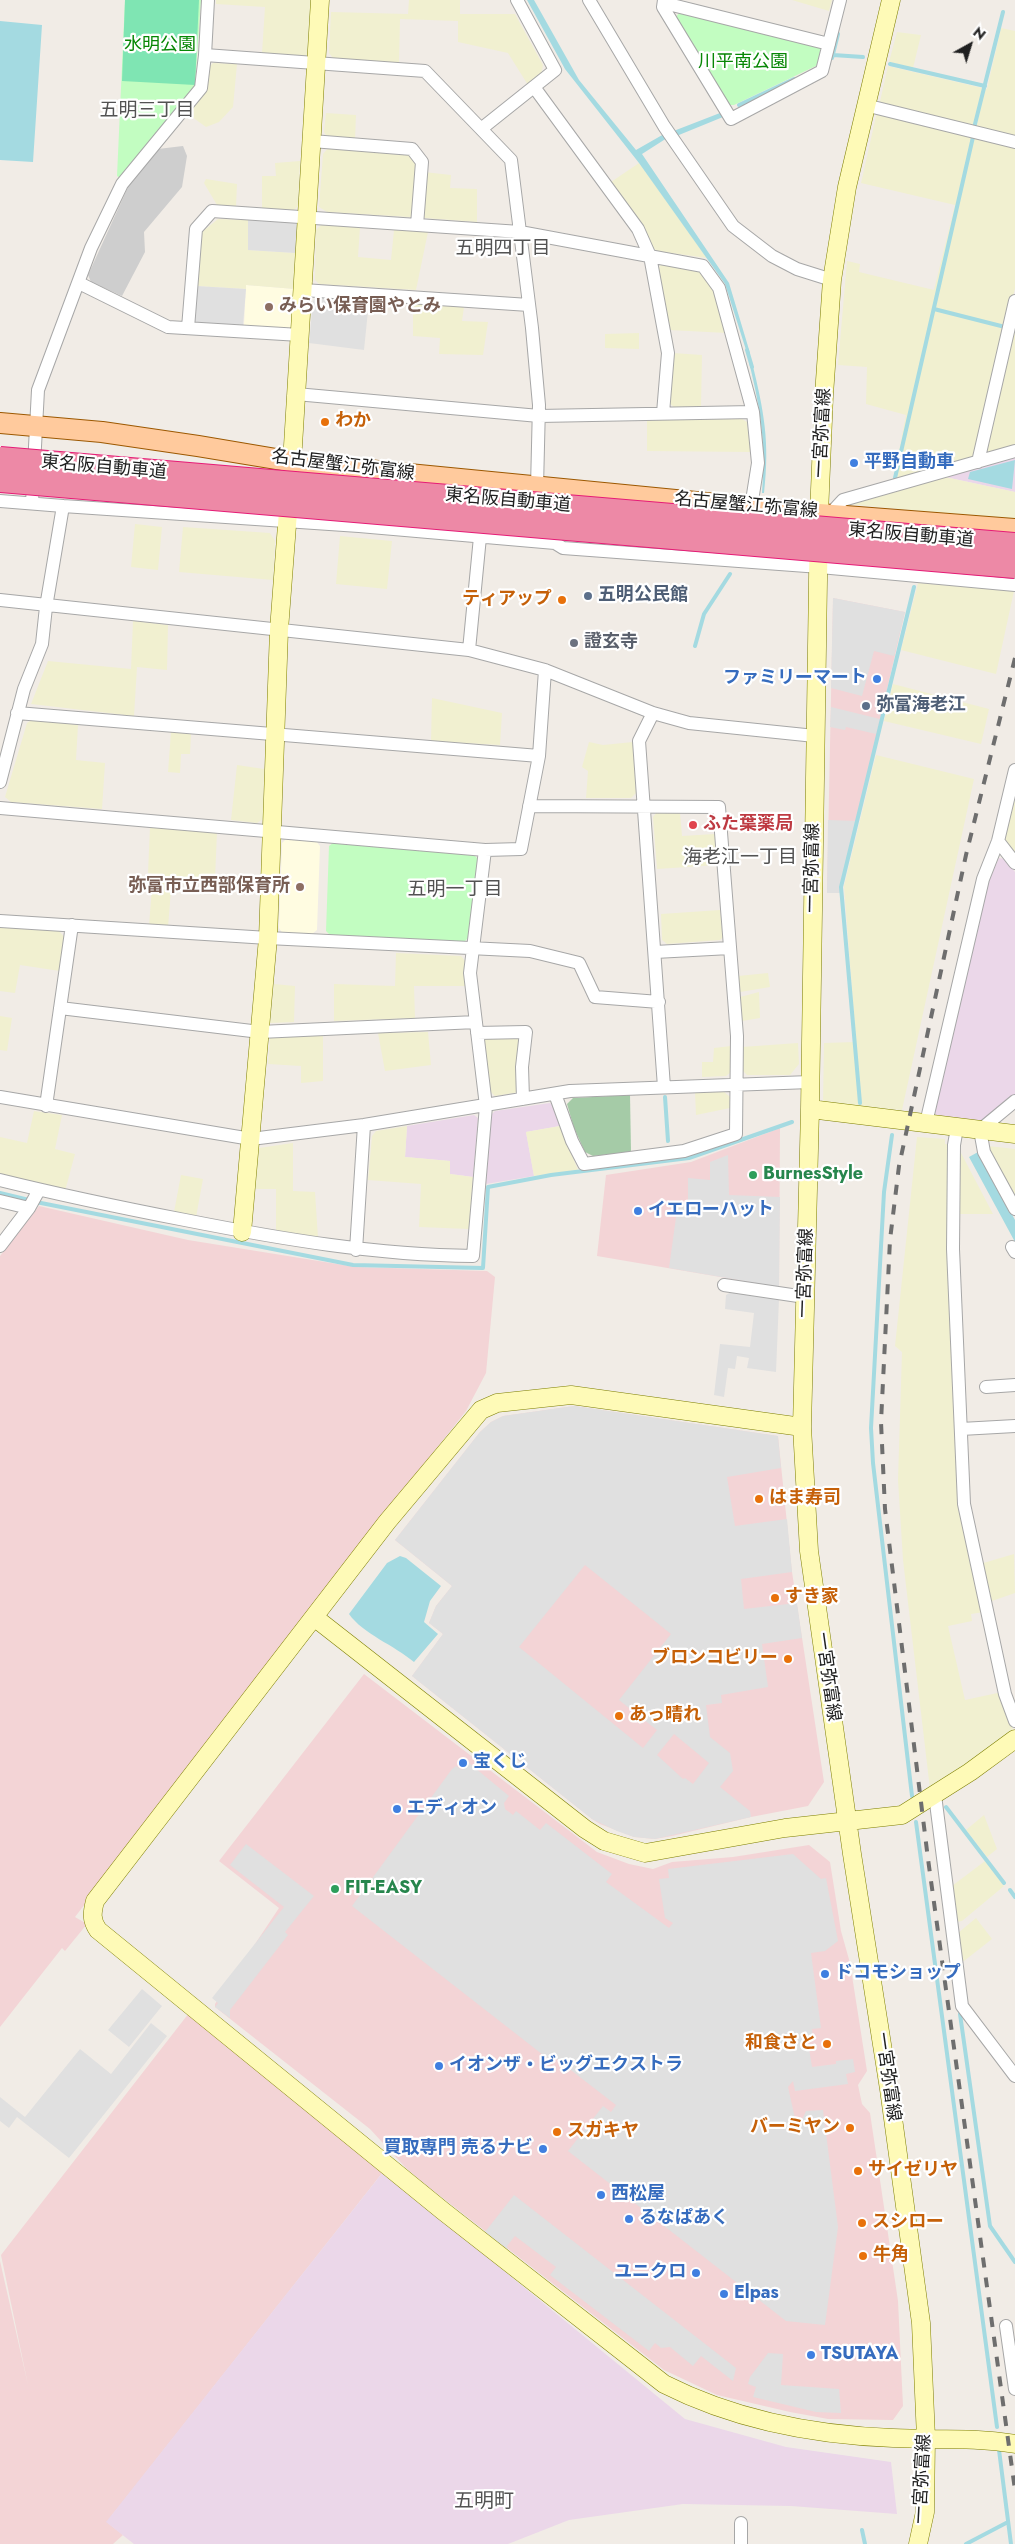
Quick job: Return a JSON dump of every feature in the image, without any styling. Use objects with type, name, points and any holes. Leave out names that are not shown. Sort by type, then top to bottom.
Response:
[{"type":"highway","name":"東名阪自動車道","points":[[0,459],[1015,545]]},
{"type":"highway","name":"東名阪自動車道","points":[[0,480],[1015,566]]},
{"type":"main road","name":"名古屋蟹江弥富線","points":[[0,423],[198,446],[292,462],[537,487],[1015,530]]},
{"type":"street","points":[[32,502],[38,390],[91,248],[122,184],[201,88],[208,0]]},
{"type":"street","points":[[242,1232],[268,938],[279,630],[292,462],[320,0]]},
{"type":"street","points":[[481,129],[555,70],[517,0]]},
{"type":"street","points":[[589,0],[664,126],[732,226],[772,256],[797,269],[832,280]]},
{"type":"street","points":[[829,44],[664,2],[663,7],[731,119],[822,71],[829,44],[840,0]]},
{"type":"street","name":"一宮弥富線","points":[[891,0],[847,187],[832,280],[825,514],[820,567],[815,736],[810,1109],[802,1427],[809,1551],[921,2323],[926,2438],[925,2512],[918,2544]]},
{"type":"street","points":[[205,55],[316,65],[425,71],[511,160],[529,305],[539,416],[537,487]]},
{"type":"street","points":[[534,87],[638,229],[650,256],[668,353],[663,413]]},
{"type":"street","points":[[865,105],[1015,142]]},
{"type":"street","points":[[312,141],[412,149],[422,162],[417,225]]},
{"type":"street","points":[[188,328],[196,229],[212,212],[520,232],[703,266],[719,288],[753,412],[758,463],[751,507]]},
{"type":"street","points":[[79,283],[168,327],[300,335]]},
{"type":"street","points":[[303,290],[529,305]]},
{"type":"street","points":[[978,462],[1015,301]]},
{"type":"street","points":[[296,394],[539,416],[753,412]]},
{"type":"street","points":[[825,514],[843,500],[1015,452]]},
{"type":"street","points":[[563,489],[563,548]]},
{"type":"street","points":[[0,501],[555,543],[563,548],[820,567],[1015,585]]},
{"type":"street","points":[[0,782],[17,713],[42,644],[46,607],[63,506]]},
{"type":"street","points":[[469,650],[480,537]]},
{"type":"street","points":[[0,600],[46,607],[469,650],[545,670],[653,713],[689,723],[815,736]]},
{"type":"street","points":[[0,808],[272,830],[485,850],[521,849],[539,756],[545,670]]},
{"type":"street","points":[[17,713],[539,756]]},
{"type":"street","points":[[653,713],[639,741],[664,1087]]},
{"type":"street","points":[[926,1123],[983,879],[998,841],[1015,770]]},
{"type":"street","points":[[529,806],[719,807],[737,1036],[736,1134],[684,1150],[584,1164],[572,1141],[554,1094]]},
{"type":"street","points":[[998,841],[1015,863]]},
{"type":"street","points":[[0,1201],[34,1199],[356,1250],[419,1256],[473,1256],[486,1106],[470,973],[485,850]]},
{"type":"street","points":[[0,921],[268,938],[530,951],[579,963],[595,997],[659,1002]]},
{"type":"street","points":[[46,1106],[72,926]]},
{"type":"street","points":[[655,952],[730,948]]},
{"type":"street","points":[[60,1008],[260,1032],[477,1027],[526,1032],[522,1067],[523,1099]]},
{"type":"street","points":[[0,1097],[250,1140],[486,1106],[570,1090],[810,1082]]},
{"type":"street","points":[[980,1130],[1015,1101]]},
{"type":"street","points":[[810,1109],[1015,1134]]},
{"type":"street","points":[[356,1250],[364,1125]]},
{"type":"street","points":[[957,1128],[954,1146],[953,1249],[964,1504],[1005,1694],[1015,1721]]},
{"type":"street","points":[[980,1130],[984,1152],[1015,1209]]},
{"type":"street","points":[[0,1180],[34,1199]]},
{"type":"street","points":[[0,1246],[34,1199]]},
{"type":"street","points":[[724,1284],[805,1297]]},
{"type":"street","points":[[986,1387],[1015,1385]]},
{"type":"street","points":[[802,1427],[570,1396],[497,1403],[481,1410],[387,1522],[95,1901],[92,1912],[93,1921],[97,1929],[443,2211],[664,2384],[695,2399],[744,2416],[813,2432],[1015,2444]]},
{"type":"street","points":[[961,1429],[1015,1426]]},
{"type":"street","points":[[314,1617],[585,1829],[604,1840],[645,1853],[785,1828],[849,1823],[902,1815],[935,1795],[1015,1739]]},
{"type":"street","points":[[935,1795],[962,2006],[1015,2076]]},
{"type":"street","points":[[1006,2326],[1015,2389]]},
{"type":"street","points":[[741,2523],[741,2544]]},
{"type":"shaded area","points":[[183,146],[187,156],[182,187],[144,232],[145,252],[122,296],[91,282],[88,275],[129,185],[158,149]]},
{"type":"shaded area","points":[[248,220],[298,223],[296,253],[248,250]]},
{"type":"shaded area","name":"みらい保育園やとみ","points":[[246,285],[295,289],[292,329],[244,325]]},
{"type":"shaded area","points":[[196,286],[246,289],[243,325],[194,323]]},
{"type":"shaded area","points":[[316,297],[369,301],[364,350],[309,343],[313,301]]},
{"type":"shaded area","points":[[1015,456],[1015,492],[945,477]]},
{"type":"shaded area","points":[[833,598],[905,612],[840,893],[827,893]]},
{"type":"shaded area","points":[[833,598],[905,612],[894,656],[874,651],[862,696],[831,688]]},
{"type":"shaded area","points":[[831,707],[880,719],[876,734],[846,727],[845,730],[830,727]]},
{"type":"shaded area","points":[[828,820],[856,821],[840,893],[827,893]]},
{"type":"shaded area","name":"弥富市立西部保育所","points":[[287,838],[316,841],[320,846],[317,930],[312,934],[283,934],[279,928],[282,843]]},
{"type":"shaded area","points":[[999,858],[1005,859],[1015,872],[1015,1095],[980,1124],[936,1115],[933,1111],[984,892]]},
{"type":"shaded area","points":[[550,1103],[555,1107],[560,1126],[526,1132],[534,1176],[486,1184],[490,1116],[495,1111]]},
{"type":"shaded area","points":[[474,1115],[478,1118],[473,1177],[450,1174],[450,1161],[405,1157],[407,1126]]},
{"type":"shaded area","points":[[780,1128],[779,1287],[597,1256],[606,1175],[691,1162]]},
{"type":"shaded area","points":[[728,1155],[729,1195],[780,1197],[779,1287],[669,1268],[678,1203],[688,1202],[688,1178],[710,1180],[710,1162]]},
{"type":"shaded area","points":[[39,1206],[188,1240],[356,1267],[487,1271],[495,1277],[486,1373],[466,1411],[386,1512],[75,1917],[87,1924],[65,1951],[62,1948],[0,2027],[0,1256]]},
{"type":"shaded area","points":[[731,1292],[779,1299],[776,1372],[747,1368],[749,1358],[737,1356],[735,1369],[728,1368],[724,1397],[714,1395],[720,1344],[750,1347],[754,1313],[725,1309],[726,1295]]},
{"type":"shaded area","points":[[574,1406],[778,1436],[792,1572],[824,1782],[808,1806],[751,1817],[672,1836],[655,1839],[634,1837],[592,1819],[412,1676],[443,1634],[429,1623],[436,1606],[452,1586],[395,1540],[480,1432],[491,1422],[503,1416]]},
{"type":"shaded area","points":[[574,1406],[778,1436],[781,1468],[727,1477],[735,1526],[787,1519],[792,1572],[741,1579],[744,1609],[797,1603],[802,1638],[762,1644],[768,1687],[721,1695],[722,1703],[706,1705],[710,1737],[730,1753],[733,1771],[720,1787],[750,1811],[751,1817],[655,1839],[634,1837],[617,1831],[592,1819],[412,1676],[443,1634],[429,1623],[436,1606],[452,1586],[395,1540],[480,1432],[491,1422],[503,1416]],"holes":[[[585,1565],[671,1634],[619,1700],[657,1730],[643,1748],[519,1647]],[[674,1734],[709,1763],[693,1784],[685,1778],[683,1779],[657,1755]]]},
{"type":"shaded area","points":[[364,1674],[597,1852],[629,1864],[653,1869],[672,1862],[733,1857],[809,1845],[830,1862],[841,1931],[850,1963],[867,2071],[858,2085],[862,2104],[870,2113],[898,2301],[903,2406],[893,2420],[828,2419],[790,2412],[717,2395],[664,2370],[426,2185],[406,2168],[370,2129],[215,2007],[215,2004],[279,1908],[219,1861]]},
{"type":"shaded area","points":[[469,1763],[509,1796],[504,1803],[505,1809],[513,1815],[516,1811],[540,1830],[546,1823],[612,1874],[606,1882],[669,1928],[673,1923],[665,1918],[659,1879],[669,1878],[668,1869],[793,1854],[821,1879],[826,1878],[838,1941],[825,1951],[811,1953],[821,2028],[812,2029],[813,2041],[808,2042],[812,2067],[836,2064],[836,2061],[853,2059],[855,2072],[846,2074],[848,2084],[795,2091],[793,2081],[788,2087],[796,2123],[801,2122],[806,2111],[823,2110],[838,2227],[825,2325],[786,2321],[568,2151],[603,2106],[611,2112],[616,2105],[554,2057],[547,2058],[352,1906],[452,1769],[456,1766],[462,1770]]},
{"type":"shaded area","points":[[246,1844],[314,1896],[285,1932],[288,1935],[230,2010],[230,2018],[215,2007],[218,2003],[212,1998],[284,1907],[230,1865]]},
{"type":"shaded area","points":[[142,1989],[162,2006],[129,2047],[108,2030]]},
{"type":"shaded area","points":[[189,2013],[383,2172],[107,2522],[123,2535],[113,2544],[0,2544],[0,2261],[28,2385],[1,2255]]},
{"type":"shaded area","points":[[151,2023],[167,2036],[69,2158],[17,2117],[9,2128],[0,2121],[0,2097],[25,2117],[80,2049],[111,2074]]},
{"type":"shaded area","points":[[383,2172],[685,2419],[786,2447],[891,2462],[897,2514],[791,2506],[683,2504],[569,2520],[508,2544],[134,2544],[106,2522]]},
{"type":"shaded area","points":[[514,2195],[736,2368],[733,2381],[701,2356],[693,2366],[670,2347],[661,2348],[655,2343],[649,2351],[550,2275],[556,2267],[515,2236],[507,2246],[508,2250],[485,2232]]},
{"type":"shaded area","points":[[768,2353],[783,2354],[781,2385],[839,2389],[841,2413],[816,2412],[753,2397],[756,2387],[748,2384],[750,2377]]},
{"type":"green space","name":"水明公園","points":[[125,0],[201,0],[195,85],[122,179],[117,176]]},
{"type":"green space","name":"水明公園","points":[[125,0],[199,0],[195,85],[122,81]]},
{"type":"green space","points":[[216,0],[315,0],[312,52],[305,57],[262,53],[265,7],[216,4]]},
{"type":"green space","points":[[409,0],[460,0],[460,14],[515,14],[543,65],[541,75],[528,85],[508,53],[458,42],[458,21],[400,19],[399,63],[334,59],[329,53],[331,12],[408,14]]},
{"type":"green space","points":[[792,0],[832,0],[829,11]]},
{"type":"green space","name":"川平南公園","points":[[679,13],[818,45],[821,50],[818,65],[734,105],[729,105],[676,17]]},
{"type":"green space","points":[[1001,28],[1015,31],[1015,139],[879,106],[888,66],[987,89]]},
{"type":"green space","points":[[897,32],[921,35],[913,68],[889,62]]},
{"type":"green space","points":[[213,63],[237,64],[233,107],[219,122],[206,127],[188,114],[207,89],[209,67]]},
{"type":"green space","points":[[877,112],[1015,145],[1015,288],[976,454],[973,459],[893,482],[906,415],[866,404],[867,367],[838,365],[847,261],[860,264],[859,272],[934,290],[955,205],[861,183]]},
{"type":"green space","points":[[326,113],[356,115],[355,140],[328,139],[324,132]]},
{"type":"green space","points":[[329,147],[409,152],[418,161],[415,214],[410,217],[327,212],[319,207],[323,154]]},
{"type":"green space","points":[[300,161],[298,206],[294,210],[262,209],[262,176],[276,176],[275,163]]},
{"type":"green space","points":[[639,163],[707,258],[657,251],[651,246],[611,182]]},
{"type":"green space","points":[[424,172],[451,175],[450,188],[477,189],[477,222],[425,218],[421,214]]},
{"type":"green space","points":[[206,179],[237,184],[236,206],[217,205],[204,183]]},
{"type":"green space","points":[[218,219],[248,220],[248,250],[296,253],[295,289],[246,285],[246,289],[196,286],[202,232]]},
{"type":"green space","points":[[321,225],[360,227],[358,257],[391,260],[394,230],[428,232],[416,290],[319,284],[315,280],[316,230]]},
{"type":"green space","points":[[662,263],[701,271],[716,291],[727,333],[669,330],[658,269]]},
{"type":"green space","points":[[413,303],[464,307],[462,321],[488,322],[483,355],[439,354],[440,338],[413,336]]},
{"type":"green space","points":[[1015,313],[1015,446],[984,454]]},
{"type":"green space","points":[[639,333],[639,349],[605,348],[605,334]]},
{"type":"green space","points":[[673,353],[702,355],[701,407],[675,408],[669,403]]},
{"type":"green space","points":[[742,419],[747,422],[751,452],[647,451],[647,420]]},
{"type":"green space","points":[[945,477],[1015,492],[1015,520],[848,504]]},
{"type":"green space","points":[[135,524],[162,527],[158,570],[131,567]]},
{"type":"green space","points":[[183,527],[270,533],[275,541],[273,580],[179,572]]},
{"type":"green space","points":[[340,536],[392,541],[387,589],[336,584]]},
{"type":"green space","points":[[918,583],[1014,591],[996,674],[901,650]]},
{"type":"green space","points":[[133,621],[168,625],[167,670],[137,667],[134,716],[31,704],[48,661],[131,669]]},
{"type":"green space","points":[[893,684],[989,709],[981,744],[884,721]]},
{"type":"green space","points":[[432,698],[502,713],[500,745],[431,741]]},
{"type":"green space","points":[[33,719],[78,725],[76,760],[105,763],[102,809],[11,802],[5,797],[27,723]]},
{"type":"green space","points":[[171,732],[191,734],[190,754],[181,754],[180,773],[168,772]]},
{"type":"green space","points":[[589,742],[603,745],[633,742],[636,793],[631,798],[586,798],[588,771],[582,767]]},
{"type":"green space","points":[[876,755],[974,779],[902,1110],[823,1104],[824,1043],[856,1042],[844,886]]},
{"type":"green space","points":[[237,765],[264,769],[263,819],[257,823],[231,820]]},
{"type":"green space","points":[[1015,793],[1015,858],[1004,842]]},
{"type":"green space","points":[[657,812],[680,813],[682,836],[715,834],[717,865],[657,869],[653,817]]},
{"type":"green space","points":[[150,827],[217,832],[215,879],[172,878],[168,927],[149,926],[153,874],[148,873]]},
{"type":"green space","points":[[334,842],[473,854],[478,859],[468,938],[464,942],[332,937],[326,931],[329,846]]},
{"type":"green space","points":[[720,910],[723,937],[720,940],[667,944],[662,940],[661,914]]},
{"type":"green space","points":[[0,927],[59,931],[65,938],[60,971],[20,965],[15,993],[0,991]]},
{"type":"green space","points":[[396,953],[461,956],[465,961],[465,986],[414,986],[415,1018],[334,1021],[334,984],[395,986]]},
{"type":"green space","points":[[768,973],[770,987],[740,992],[738,976]]},
{"type":"green space","points":[[274,984],[295,986],[294,1022],[270,1023]]},
{"type":"green space","points":[[759,992],[760,1018],[742,1021],[740,997]]},
{"type":"green space","points":[[0,1016],[12,1018],[7,1051],[0,1050]]},
{"type":"green space","points":[[428,1032],[431,1065],[385,1071],[378,1033]]},
{"type":"green space","points":[[323,1034],[323,1081],[301,1083],[301,1066],[268,1064],[270,1037]]},
{"type":"green space","points":[[484,1035],[522,1035],[519,1092],[495,1096],[490,1091]]},
{"type":"green space","points":[[798,1043],[799,1064],[790,1075],[747,1075],[743,1071],[742,1047]]},
{"type":"green space","points":[[731,1046],[731,1072],[726,1076],[702,1077],[702,1062],[713,1062],[714,1048]]},
{"type":"green space","points":[[723,1091],[730,1097],[730,1108],[696,1115],[695,1092]]},
{"type":"green space","points":[[630,1095],[631,1152],[593,1156],[585,1152],[574,1128],[567,1104],[573,1098]]},
{"type":"green space","points":[[34,1111],[62,1115],[55,1149],[75,1154],[65,1191],[0,1174],[0,1137],[27,1143]]},
{"type":"green space","points":[[407,1126],[405,1157],[450,1161],[450,1174],[473,1177],[469,1229],[419,1227],[421,1184],[368,1180],[372,1136],[376,1131]]},
{"type":"green space","points":[[560,1126],[578,1170],[534,1176],[526,1132]]},
{"type":"green space","points":[[917,1137],[945,1139],[945,1144],[951,1145],[962,1506],[984,1612],[971,1614],[972,1621],[948,1626],[965,1700],[1002,1692],[1014,1732],[930,1789],[903,1560],[898,1480],[902,1352],[895,1346]]},
{"type":"green space","points":[[293,1143],[293,1191],[315,1192],[318,1238],[276,1231],[276,1189],[253,1189],[254,1152],[259,1148]]},
{"type":"green space","points":[[988,1146],[1015,1149],[1015,1197]]},
{"type":"green space","points":[[960,1151],[993,1214],[958,1214]]},
{"type":"green space","points":[[181,1175],[203,1179],[196,1217],[174,1212]]},
{"type":"green space","points":[[1014,1554],[1015,1593],[989,1602],[980,1564]]},
{"type":"green space","points":[[984,1815],[997,1849],[987,1857],[966,1830]]},
{"type":"green space","points":[[985,1861],[1004,1886],[962,1921],[956,1922],[952,1886]]},
{"type":"green space","points":[[976,1918],[992,1939],[964,1961],[961,1960],[958,1933]]},
{"type":"water","points":[[527,0],[534,0],[579,80],[636,150],[664,134],[667,138],[642,154],[729,283],[750,353],[747,353],[725,284],[639,163],[565,69]]},
{"type":"water","points":[[0,21],[42,25],[33,162],[0,160]]},
{"type":"water","points":[[720,113],[723,117],[674,137],[671,132]]},
{"type":"water","points":[[749,362],[752,362],[765,427],[766,474],[764,493],[762,493],[763,442],[757,396]]},
{"type":"water","points":[[1015,460],[1012,489],[968,479],[970,472]]},
{"type":"water","points":[[978,1152],[1015,1220],[1015,1242],[969,1157]]},
{"type":"water","points":[[400,1556],[406,1558],[441,1586],[430,1601],[424,1622],[438,1634],[414,1662],[362,1628],[349,1614],[387,1563]]},
{"type":"waterway","points":[[974,128],[1003,12]]},
{"type":"waterway","points":[[832,58],[838,34]]},
{"type":"waterway","points":[[833,55],[863,57]]},
{"type":"waterway","points":[[890,64],[985,86]]},
{"type":"waterway","points":[[739,105],[794,79]]},
{"type":"waterway","points":[[895,478],[973,137]]},
{"type":"waterway","points":[[934,309],[1005,327]]},
{"type":"waterway","points":[[747,350],[752,367]]},
{"type":"waterway","points":[[695,646],[704,614],[730,574]]},
{"type":"waterway","points":[[860,1103],[841,887],[914,587]]},
{"type":"waterway","points":[[665,1097],[668,1141]]},
{"type":"waterway","points":[[36,1202],[353,1265],[483,1268],[488,1187],[551,1175],[689,1158],[792,1122]]},
{"type":"waterway","points":[[892,1135],[884,1192],[871,1428],[873,1463],[912,1796]]},
{"type":"waterway","points":[[0,1193],[29,1200]]},
{"type":"waterway","points":[[946,1807],[1004,1883]]},
{"type":"waterway","points":[[916,1822],[997,2427]]},
{"type":"waterway","points":[[1010,1890],[1015,1897]]},
{"type":"waterway","points":[[960,2014],[990,2226],[1015,2262]]},
{"type":"waterway","points":[[999,2450],[1011,2544]]},
{"type":"waterway","points":[[966,2544],[1008,2522]]},
{"type":"waterway","points":[[862,2530],[865,2544]]},
{"type":"railway","points":[[1015,658],[966,855],[899,1166],[890,1240],[881,1422],[885,1509],[928,1859],[1015,2490]]},
{"type":"place","name":"みらい保育園やとみ","points":[[269,307]]},
{"type":"place","name":"わか","points":[[325,422]]},
{"type":"place","name":"平野自動車","points":[[854,463]]},
{"type":"place","name":"五明公民館","points":[[588,596]]},
{"type":"place","name":"ティアップ","points":[[562,600]]},
{"type":"place","name":"證玄寺","points":[[574,643]]},
{"type":"place","name":"ファミリーマート","points":[[877,679]]},
{"type":"place","name":"弥富海老江","points":[[866,706]]},
{"type":"place","name":"ふた葉薬局","points":[[693,825]]},
{"type":"place","name":"弥富市立西部保育所","points":[[300,887]]},
{"type":"place","name":"BurnesStyle","points":[[753,1175]]},
{"type":"place","name":"イエローハット","points":[[638,1211]]},
{"type":"place","name":"はま寿司","points":[[759,1499]]},
{"type":"place","name":"すき家","points":[[775,1598]]},
{"type":"place","name":"ブロンコビリー","points":[[788,1659]]},
{"type":"place","name":"あっ晴れ","points":[[619,1716]]},
{"type":"place","name":"宝くじ","points":[[463,1763]]},
{"type":"place","name":"エディオン","points":[[397,1809]]},
{"type":"place","name":"FIT-EASY","points":[[335,1889]]},
{"type":"place","name":"ドコモショップ","points":[[825,1974]]},
{"type":"place","name":"和食さと","points":[[827,2044]]},
{"type":"place","name":"イオンザ・ビッグエクストラ","points":[[439,2066]]},
{"type":"place","name":"バーミヤン","points":[[850,2128]]},
{"type":"place","name":"スガキヤ","points":[[557,2132]]},
{"type":"place","name":"買取専門 売るナビ","points":[[543,2149]]},
{"type":"place","name":"サイゼリヤ","points":[[858,2171]]},
{"type":"place","name":"西松屋","points":[[601,2195]]},
{"type":"place","name":"るなぱあく","points":[[629,2219]]},
{"type":"place","name":"スシロー","points":[[862,2223]]},
{"type":"place","name":"牛角","points":[[863,2256]]},
{"type":"place","name":"ユニクロ","points":[[696,2273]]},
{"type":"place","name":"Elpas","points":[[724,2294]]},
{"type":"place","name":"TSUTAYA","points":[[811,2355]]},
{"type":"district","name":"五明三丁目","points":[[147,111]]},
{"type":"district","name":"五明四丁目","points":[[503,249]]},
{"type":"district","name":"海老江一丁目","points":[[740,858]]},
{"type":"district","name":"五明一丁目","points":[[455,890]]},
{"type":"district","name":"五明町","points":[[484,2502]]}]
